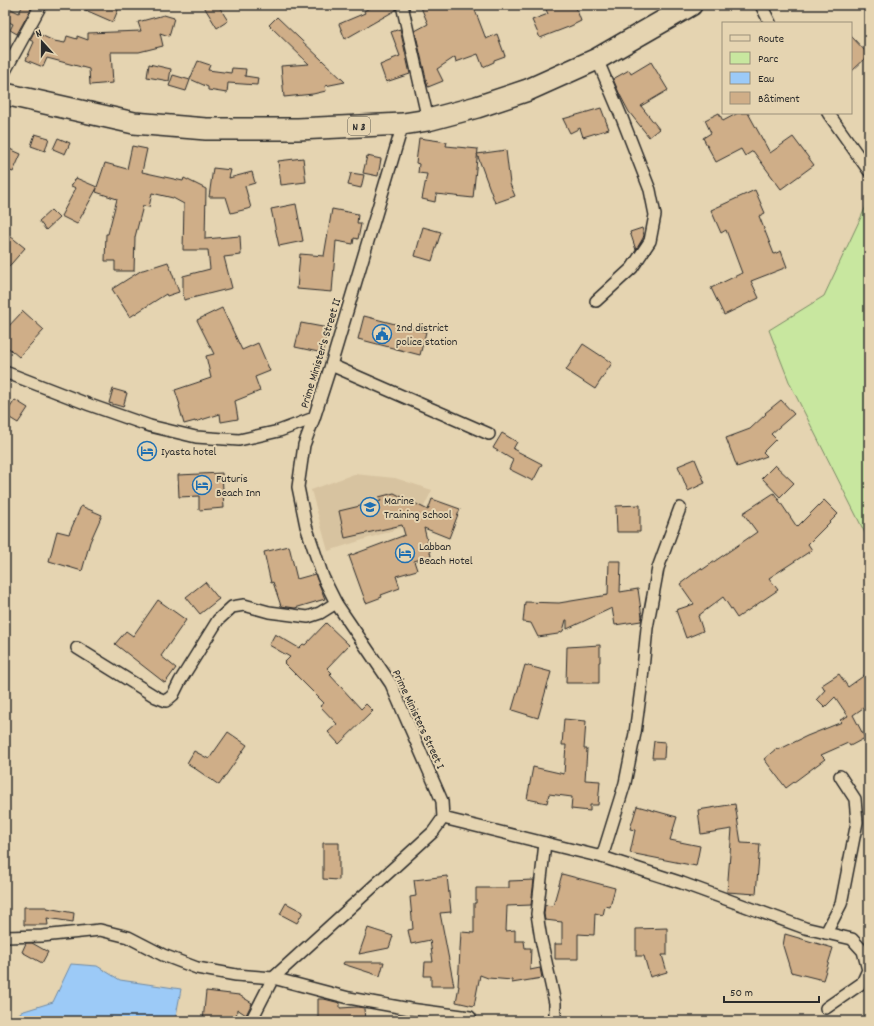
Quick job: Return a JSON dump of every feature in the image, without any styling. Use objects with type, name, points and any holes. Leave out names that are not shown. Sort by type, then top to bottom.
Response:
[{"type":"highway","name":"N 3","points":[[5,94],[134,123],[206,129],[298,129],[403,124],[428,120],[477,107],[528,90],[596,59],[682,7]]},
{"type":"street","points":[[5,72],[41,5]]},
{"type":"street","points":[[402,5],[428,120]]},
{"type":"street","points":[[761,5],[770,22]]},
{"type":"street","points":[[596,59],[622,118],[650,190],[655,215],[650,241],[632,268],[596,301]]},
{"type":"street","points":[[829,114],[869,171]]},
{"type":"street","name":"Prime Minister's Street II","points":[[5,372],[90,405],[150,426],[196,437],[239,440],[279,431],[314,418],[403,124]]},
{"type":"street","points":[[331,365],[489,434]]},
{"type":"street","name":"Prime Ministers Street I","points":[[314,418],[304,445],[298,487],[306,526],[323,577],[336,603],[391,684],[442,801],[443,818]]},
{"type":"street","points":[[602,857],[625,783],[635,733],[647,628],[658,568],[680,508]]},
{"type":"street","points":[[77,648],[156,697],[166,701],[174,695],[180,682],[218,620],[232,607],[244,604],[269,612],[308,617],[336,603]]},
{"type":"street","points":[[826,933],[841,904],[857,822],[855,799],[840,776]]},
{"type":"street","points":[[251,1021],[273,978],[433,832],[443,818],[602,857],[682,883],[805,928],[852,939],[863,951],[868,970],[862,984],[826,1008]]},
{"type":"street","points":[[545,843],[537,914],[555,1003],[555,1021]]},
{"type":"street","points":[[5,937],[42,936],[100,930],[128,936],[164,955],[197,968],[236,976],[273,978],[350,998],[410,1009],[470,1017]]},
{"type":"shaded area","name":"Marine Training School","points":[[354,474],[395,478],[432,490],[416,523],[328,551],[311,490]]},
{"type":"green space","points":[[869,200],[869,541],[790,384],[769,330],[824,296]]},
{"type":"water","points":[[71,964],[97,966],[120,980],[181,989],[175,1021],[11,1021],[21,1012],[53,1002]]},
{"type":"building","points":[[23,5],[32,7],[17,34],[10,30],[13,24],[5,20],[5,6],[19,13]]},
{"type":"building","points":[[74,5],[120,5],[113,22]]},
{"type":"building","points":[[203,5],[218,5],[228,21],[217,28]]},
{"type":"building","points":[[375,5],[395,5],[396,10],[345,39],[339,24],[365,13],[364,11]]},
{"type":"building","points":[[420,5],[473,5],[486,39],[497,34],[505,56],[494,60],[494,62],[483,67],[478,54],[456,62],[455,57],[437,69],[443,81],[428,87],[415,31],[428,24]]},
{"type":"building","points":[[544,5],[575,5],[581,21],[540,38],[532,20],[548,14]]},
{"type":"building","points":[[164,15],[174,18],[169,36],[160,33],[163,46],[139,52],[111,52],[113,83],[90,85],[89,69],[47,58],[43,67],[26,60],[34,42],[30,40],[34,32],[54,41],[65,43],[67,36],[77,39],[77,36],[88,40],[88,33],[141,31],[138,22]]},
{"type":"building","points":[[277,17],[345,82],[325,86],[326,91],[284,97],[281,66],[309,64],[269,25]]},
{"type":"building","points":[[400,29],[410,74],[386,82],[380,65],[400,56],[391,32]]},
{"type":"building","points":[[852,37],[869,55],[852,71]]},
{"type":"building","points":[[198,61],[210,65],[208,70],[231,73],[232,68],[246,69],[245,76],[258,78],[257,85],[228,83],[227,93],[208,90],[208,87],[190,79]]},
{"type":"building","points":[[651,62],[668,90],[641,106],[659,129],[649,137],[629,112],[613,79],[629,70],[631,74]]},
{"type":"building","points":[[149,64],[171,69],[169,81],[147,77]]},
{"type":"building","points":[[173,75],[190,80],[186,91],[169,86]]},
{"type":"building","points":[[601,108],[609,129],[583,137],[580,128],[570,133],[563,119]]},
{"type":"building","points":[[719,113],[723,121],[736,114],[749,114],[770,153],[793,137],[814,165],[781,189],[753,151],[745,156],[741,149],[716,162],[703,138],[711,133],[705,120]]},
{"type":"building","points":[[35,134],[49,138],[45,151],[31,146]]},
{"type":"building","points":[[58,138],[70,143],[65,154],[53,149]]},
{"type":"building","points":[[419,138],[447,142],[446,146],[478,149],[473,198],[436,194],[435,202],[422,199],[427,174],[418,173],[419,164],[416,163]]},
{"type":"building","points":[[132,146],[147,149],[142,172],[183,181],[184,178],[206,189],[205,239],[240,236],[241,255],[224,257],[232,288],[184,300],[183,276],[210,269],[208,250],[183,250],[184,204],[173,198],[152,193],[149,207],[143,206],[135,237],[134,271],[115,271],[115,261],[105,261],[106,234],[108,234],[117,199],[96,192],[97,188],[77,224],[61,216],[76,188],[71,186],[76,178],[97,187],[105,163],[127,169]]},
{"type":"building","points":[[5,147],[21,154],[13,172],[5,169]]},
{"type":"building","points":[[506,150],[510,184],[515,196],[495,203],[477,154]]},
{"type":"building","points":[[367,156],[381,159],[378,176],[363,173]]},
{"type":"building","points":[[303,158],[306,182],[281,185],[278,161]]},
{"type":"building","points":[[213,168],[231,170],[229,178],[252,172],[255,183],[245,186],[251,208],[231,213],[226,197],[209,197]]},
{"type":"building","points":[[351,173],[364,175],[361,188],[348,185]]},
{"type":"building","points":[[755,190],[765,213],[759,216],[774,254],[781,251],[787,267],[751,281],[759,298],[724,315],[711,288],[742,273],[726,230],[721,233],[711,210]]},
{"type":"building","points":[[296,204],[303,241],[279,246],[271,209]]},
{"type":"building","points":[[332,209],[358,214],[357,224],[361,224],[358,239],[354,238],[353,244],[336,241],[332,292],[297,289],[300,254],[324,256]]},
{"type":"building","points":[[51,210],[59,218],[46,230],[39,221]]},
{"type":"building","points":[[423,227],[441,232],[432,261],[415,256]]},
{"type":"building","points":[[642,228],[644,235],[636,250],[630,232]]},
{"type":"building","points":[[10,236],[25,248],[5,271],[5,242]]},
{"type":"building","points":[[168,262],[179,292],[167,296],[166,294],[130,317],[112,289],[142,270]]},
{"type":"building","points":[[222,308],[242,350],[258,343],[270,371],[255,377],[260,391],[235,401],[238,419],[221,422],[220,414],[184,424],[175,390],[211,378],[206,356],[214,354],[197,320]]},
{"type":"building","points":[[23,311],[44,330],[19,357],[5,345],[5,330]]},
{"type":"building","points":[[364,316],[426,332],[420,355],[358,339]]},
{"type":"building","points":[[301,323],[328,328],[323,353],[295,347]]},
{"type":"building","points":[[583,344],[612,363],[595,389],[566,370]]},
{"type":"building","points":[[113,389],[127,393],[123,407],[109,403]]},
{"type":"building","points":[[15,400],[28,408],[18,423],[5,415]]},
{"type":"building","points":[[781,400],[794,414],[771,434],[776,439],[763,452],[767,456],[737,467],[726,438],[750,429],[766,414],[765,413]]},
{"type":"building","points":[[502,433],[517,442],[513,449],[542,464],[533,481],[509,469],[513,460],[493,448]]},
{"type":"building","points":[[695,459],[705,483],[688,491],[678,466]]},
{"type":"building","points":[[775,465],[794,483],[780,497],[762,478]]},
{"type":"building","points":[[222,473],[224,508],[199,510],[199,496],[179,497],[178,475]]},
{"type":"building","points":[[394,493],[428,510],[432,499],[460,509],[449,538],[424,528],[431,556],[414,561],[417,570],[396,576],[400,588],[381,595],[382,597],[366,603],[349,556],[405,535],[402,525],[345,538],[339,511],[381,501],[379,497]]},
{"type":"building","points":[[774,493],[797,527],[824,500],[838,514],[808,544],[812,550],[769,578],[778,590],[737,618],[723,597],[698,616],[703,631],[686,638],[676,610],[694,604],[680,584],[701,568],[702,570],[757,532],[743,513]]},
{"type":"building","points":[[640,505],[640,532],[617,532],[616,506]]},
{"type":"building","points":[[81,506],[102,515],[90,542],[82,571],[49,561],[57,531],[69,534]]},
{"type":"building","points":[[289,546],[297,579],[315,574],[325,599],[295,608],[281,606],[273,582],[271,583],[264,552]]},
{"type":"building","points":[[609,561],[621,561],[620,592],[638,589],[642,617],[641,621],[615,625],[612,608],[567,629],[566,620],[563,631],[558,634],[538,637],[531,623],[523,622],[525,602],[559,603],[608,595]]},
{"type":"building","points":[[205,582],[219,599],[200,614],[186,597]]},
{"type":"building","points":[[158,600],[186,620],[161,656],[176,668],[165,683],[115,644],[126,631],[133,636]]},
{"type":"building","points":[[326,623],[349,645],[327,668],[332,673],[330,675],[361,709],[366,704],[373,711],[339,744],[328,732],[337,724],[320,706],[324,703],[284,663],[290,657],[269,645],[275,634],[299,648],[303,644],[305,645]]},
{"type":"building","points":[[600,645],[599,683],[566,683],[567,647]]},
{"type":"building","points":[[525,665],[551,672],[538,718],[512,710]]},
{"type":"building","points":[[869,672],[869,704],[853,715],[865,738],[850,746],[848,743],[821,755],[825,759],[786,788],[764,759],[777,748],[778,750],[807,736],[842,722],[840,720],[848,716],[835,697],[825,707],[817,699],[825,690],[822,685],[839,674],[848,687]]},
{"type":"building","points":[[564,719],[586,721],[584,749],[587,749],[585,780],[600,781],[598,805],[590,805],[590,811],[571,809],[572,797],[549,794],[547,803],[527,799],[533,767],[564,774],[566,745],[562,745]]},
{"type":"building","points":[[228,732],[247,745],[219,785],[187,763],[194,751],[209,759]]},
{"type":"building","points":[[654,741],[665,742],[664,758],[652,758]]},
{"type":"building","points":[[735,804],[741,843],[760,844],[756,894],[727,892],[732,829],[701,834],[698,810]]},
{"type":"building","points":[[637,806],[677,817],[670,840],[700,846],[696,866],[630,853],[635,830],[630,829]]},
{"type":"building","points":[[323,843],[339,843],[339,880],[323,879]]},
{"type":"building","points":[[562,874],[615,888],[610,907],[605,906],[603,915],[595,913],[594,935],[578,934],[578,959],[555,959],[555,944],[562,944],[562,922],[545,920],[545,905],[553,906]]},
{"type":"building","points":[[447,876],[451,912],[440,913],[454,986],[431,986],[431,976],[424,976],[425,962],[433,962],[430,940],[411,944],[408,930],[413,929],[410,897],[416,896],[414,880]]},
{"type":"building","points":[[534,880],[531,905],[507,906],[506,931],[515,930],[515,941],[524,941],[525,948],[531,948],[530,970],[540,968],[542,978],[512,983],[512,980],[488,978],[480,975],[474,1006],[456,1002],[459,986],[461,932],[474,933],[474,903],[476,903],[476,888],[509,888],[509,881]]},
{"type":"building","points":[[286,903],[303,912],[297,923],[280,914]]},
{"type":"building","points":[[24,907],[47,907],[74,913],[73,922],[47,918],[48,925],[24,925]]},
{"type":"building","points":[[368,928],[393,936],[389,948],[359,954]]},
{"type":"building","points":[[667,928],[667,955],[662,955],[667,972],[650,977],[644,956],[636,956],[636,929]]},
{"type":"building","points":[[785,934],[833,948],[823,980],[791,972],[783,946]]},
{"type":"building","points":[[26,943],[32,943],[48,952],[42,963],[22,952]]},
{"type":"building","points":[[344,962],[384,962],[380,976],[343,964]]},
{"type":"building","points":[[206,991],[239,995],[252,1003],[246,1015],[237,1009],[236,1021],[203,1021]]},
{"type":"building","points":[[318,999],[340,1003],[340,1008],[364,1008],[365,1021],[353,1021],[352,1018],[318,1019]]},
{"type":"place","name":"2nd district police station","points":[[382,334]]},
{"type":"place","name":"Iyasta hotel","points":[[147,451]]},
{"type":"place","name":"Futuris Beach Inn","points":[[202,485]]},
{"type":"place","name":"Marine Training School","points":[[370,507]]},
{"type":"place","name":"Labban Beach Hotel","points":[[405,553]]}]
